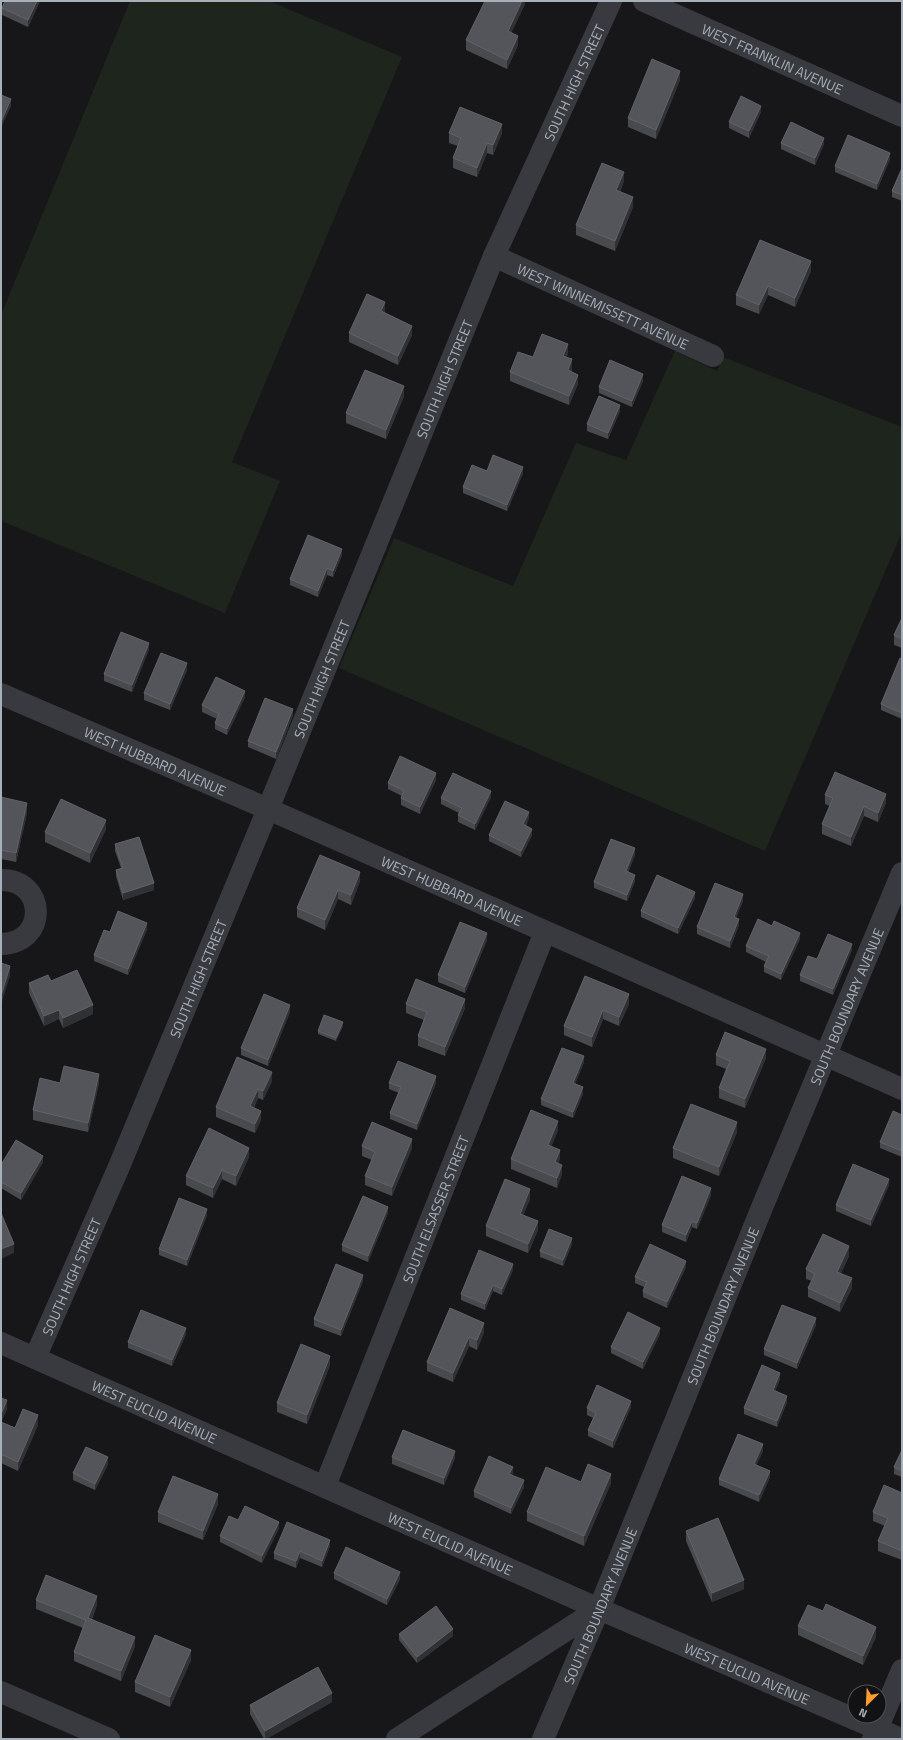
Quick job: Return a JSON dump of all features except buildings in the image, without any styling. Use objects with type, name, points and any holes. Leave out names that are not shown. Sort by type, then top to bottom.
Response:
[{"type":"street","name":"SOUTH HIGH STREET","points":[[35,1358],[118,1169],[268,809],[494,256],[612,1]]},
{"type":"street","name":"WEST FRANKLIN AVENUE","points":[[644,1],[902,116]]},
{"type":"street","name":"WEST WINNEMISSETT AVENUE","points":[[494,256],[713,356]]},
{"type":"street","name":"WEST HUBBARD AVENUE","points":[[1,694],[268,809],[902,1089]]},
{"type":"street","name":"SOUTH BOUNDARY AVENUE","points":[[543,1739],[599,1609],[763,1205],[902,873]]},
{"type":"street","points":[[1,880],[13,881],[22,886],[32,897],[37,912],[35,922],[30,932],[23,939],[12,943],[1,944]]},
{"type":"street","name":"SOUTH ELSASSER STREET","points":[[325,1486],[545,932]]},
{"type":"street","name":"WEST EUCLID AVENUE","points":[[1,1343],[325,1486],[875,1734],[901,1739]]},
{"type":"street","points":[[397,1739],[599,1609]]},
{"type":"street","points":[[875,1734],[902,1670]]},
{"type":"street","points":[[1,1692],[109,1739]]},
{"type":"shaded area","points":[[130,1],[269,1],[402,57],[232,462],[280,481],[225,613],[1,521],[1,315]]},
{"type":"shaded area","points":[[675,351],[717,371],[723,357],[902,427],[902,532],[765,851],[339,668],[394,538],[513,586],[576,443],[626,460]]}]
